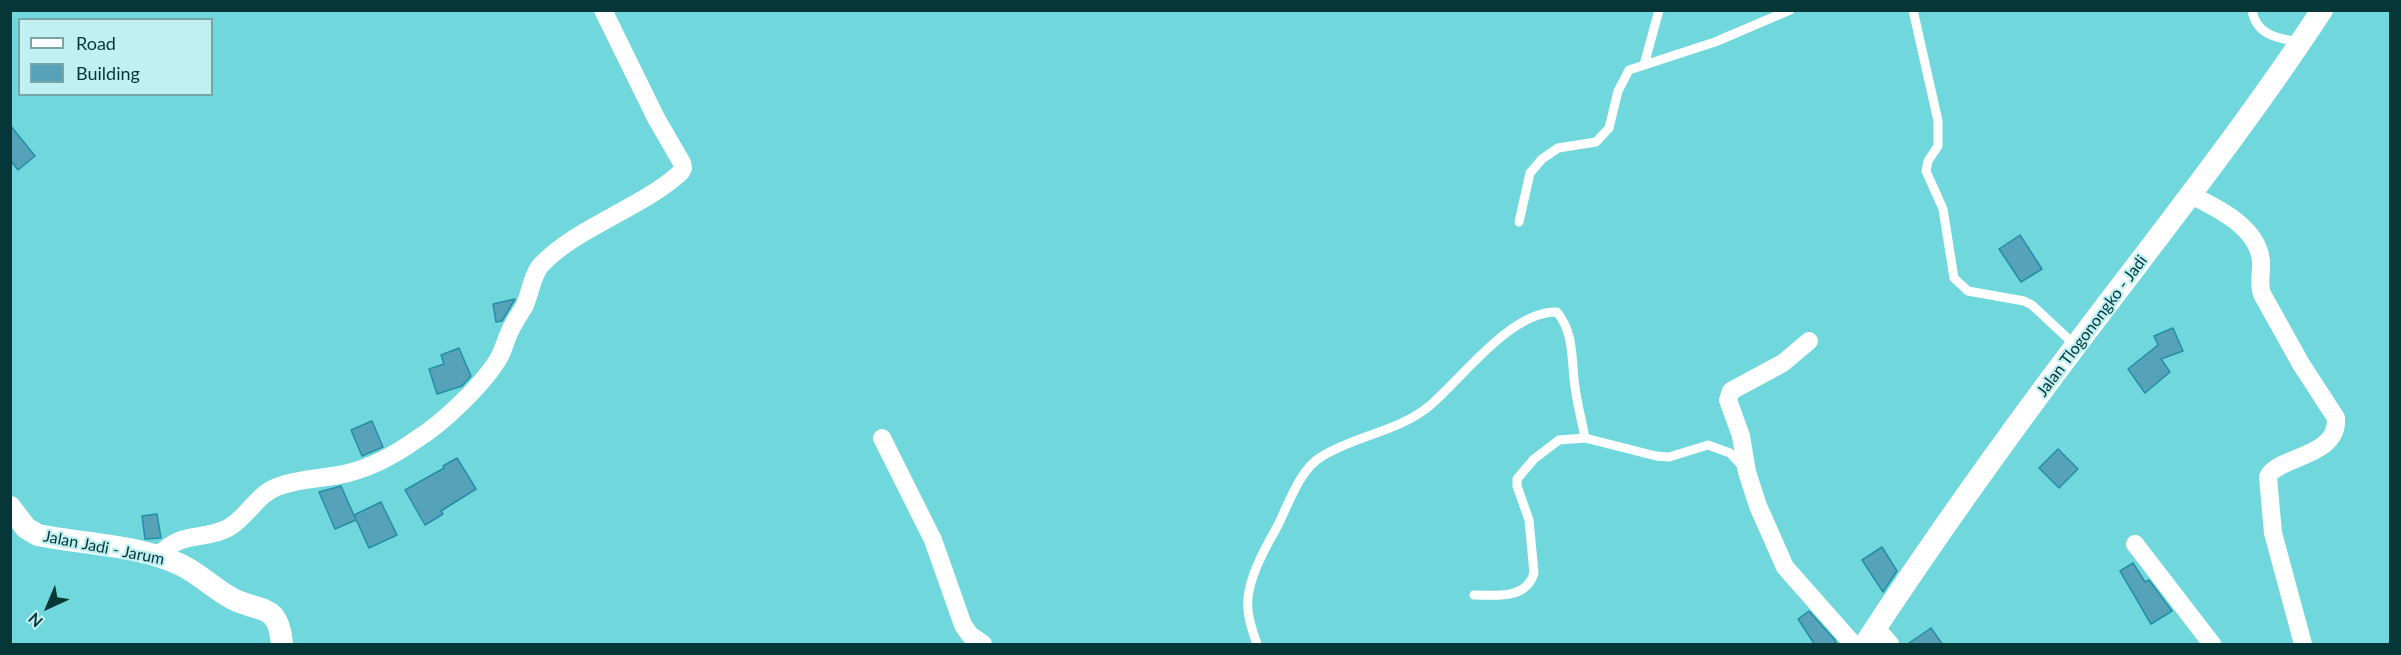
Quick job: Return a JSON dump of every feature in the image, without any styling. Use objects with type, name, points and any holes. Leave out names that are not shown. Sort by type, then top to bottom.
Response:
[{"type":"street","points":[[158,556],[168,545],[186,537],[228,528],[243,518],[265,493],[274,488],[370,467],[436,427],[490,370],[501,355],[511,328],[531,290],[538,268],[559,250],[656,192],[681,172],[682,163],[656,118],[603,10]]},
{"type":"street","name":"Jalan Tlogonongko - Jadi","points":[[1877,639],[1910,576],[2076,346],[2191,195],[2322,10]]},
{"type":"street","points":[[2191,195],[2237,220],[2255,244],[2261,257],[2260,288],[2262,294],[2337,422],[2328,440],[2318,449],[2304,458],[2272,470],[2268,477],[2274,533],[2303,645]]},
{"type":"street","points":[[1809,341],[1783,363],[1739,386],[1728,396],[1732,416],[1741,436],[1758,506],[1785,567],[1853,645]]},
{"type":"street","points":[[882,438],[933,540],[963,625],[970,635],[983,645]]},
{"type":"street","name":"Jalan Jadi - Jarum","points":[[10,507],[26,528],[38,536],[158,556],[189,569],[232,599],[263,608],[271,614],[277,625],[282,645]]},
{"type":"street","points":[[2135,544],[2212,645]]},
{"type":"lane","points":[[1644,65],[1659,10]]},
{"type":"lane","points":[[1519,222],[1530,173],[1542,159],[1558,148],[1596,142],[1609,128],[1618,91],[1629,70],[1715,42],[1790,10]]},
{"type":"lane","points":[[1913,10],[1938,121],[1938,146],[1928,161],[1926,171],[1943,209],[1954,278],[1968,291],[2024,301],[2032,305],[2076,346]]},
{"type":"lane","points":[[2252,10],[2254,20],[2263,32],[2276,38],[2300,43]]},
{"type":"lane","points":[[1257,645],[1248,621],[1248,592],[1261,553],[1278,525],[1296,486],[1319,457],[1392,427],[1427,408],[1483,353],[1515,328],[1544,312],[1557,312],[1566,322],[1572,345],[1575,387],[1585,438]]},
{"type":"lane","points":[[1474,596],[1507,596],[1523,590],[1531,581],[1534,573],[1528,520],[1517,486],[1517,479],[1534,459],[1559,440],[1585,438],[1669,457],[1707,445],[1730,453],[1748,472]]},
{"type":"building","points":[[10,125],[35,156],[18,170],[10,160]]},
{"type":"building","points":[[2020,235],[2042,269],[2021,282],[1999,249]]},
{"type":"building","points":[[515,299],[502,321],[496,322],[493,304]]},
{"type":"building","points":[[2173,328],[2183,351],[2161,359],[2170,372],[2145,393],[2128,369],[2158,345],[2154,336]]},
{"type":"building","points":[[459,348],[471,376],[462,386],[437,394],[429,369],[444,364],[441,355]]},
{"type":"building","points":[[372,421],[383,447],[362,456],[351,430]]},
{"type":"building","points":[[2058,449],[2078,469],[2059,488],[2039,468]]},
{"type":"building","points":[[457,458],[476,489],[441,511],[443,514],[425,525],[405,490]]},
{"type":"building","points":[[341,486],[356,520],[335,529],[319,492]]},
{"type":"building","points":[[381,502],[397,535],[369,548],[354,515]]},
{"type":"building","points":[[157,514],[161,538],[145,539],[142,516]]},
{"type":"building","points":[[1882,547],[1897,571],[1883,592],[1862,560]]},
{"type":"building","points":[[2133,563],[2145,582],[2149,580],[2172,611],[2151,624],[2120,571]]},
{"type":"building","points":[[1809,611],[1837,645],[1815,645],[1798,619]]},
{"type":"building","points":[[1931,628],[1943,645],[1906,645]]}]
